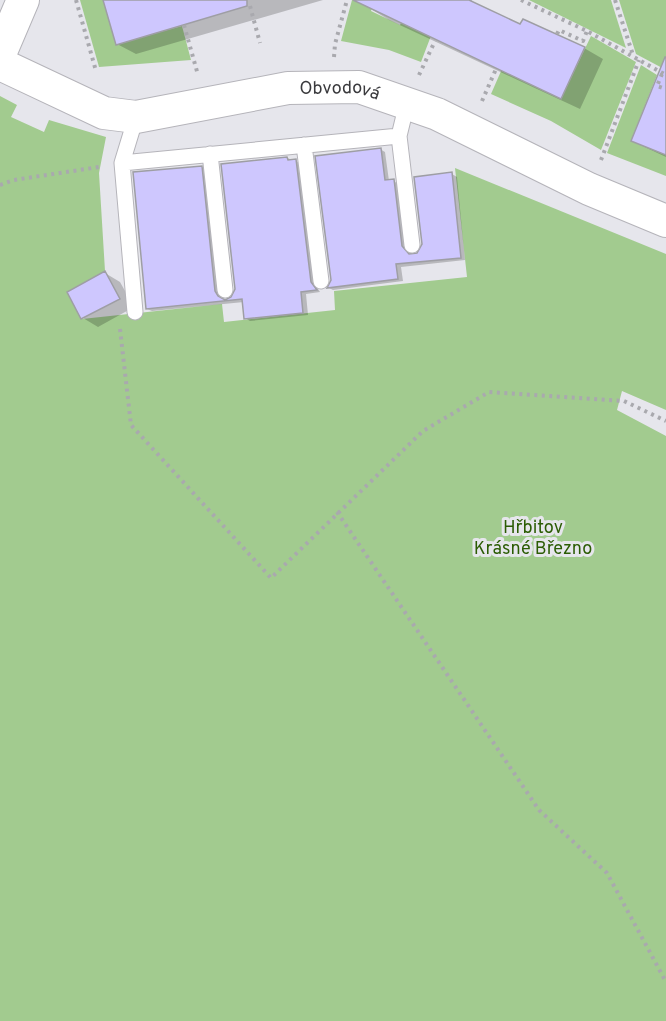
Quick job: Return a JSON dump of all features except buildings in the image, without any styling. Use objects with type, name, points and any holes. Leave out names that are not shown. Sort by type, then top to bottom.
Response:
[{"type":"street","points":[[0,54],[23,0]]},
{"type":"street","name":"Obvodová","points":[[0,64],[104,113],[136,117],[288,88],[359,87],[437,114],[589,189],[666,221]]},
{"type":"lane","points":[[407,103],[399,135],[412,245]]},
{"type":"lane","points":[[135,312],[122,163],[136,117]]},
{"type":"lane","points":[[122,163],[399,135]]},
{"type":"lane","points":[[304,145],[321,281]]},
{"type":"lane","points":[[210,154],[225,290]]},
{"type":"path","points":[[76,0],[96,71]]},
{"type":"path","points":[[335,44],[347,0]]},
{"type":"path","points":[[521,0],[587,31],[664,74],[657,86],[666,89]]},
{"type":"path","points":[[615,0],[633,56]]},
{"type":"path","points":[[250,6],[260,44]]},
{"type":"path","points":[[184,25],[194,63]]},
{"type":"path","points":[[557,34],[559,30],[583,41],[587,31]]},
{"type":"path","points":[[422,66],[435,41]]},
{"type":"path","points":[[602,156],[639,60]]},
{"type":"path","points":[[484,95],[496,69]]},
{"type":"path","points":[[0,185],[14,180],[122,163]]},
{"type":"path","points":[[135,312],[119,328],[131,425],[271,578],[423,431],[489,392],[624,401],[666,421]]},
{"type":"path","points":[[337,512],[539,810],[607,873],[666,982]]},
{"type":"green space","points":[[80,0],[103,0],[116,44],[182,26],[191,60],[99,67]]},
{"type":"green space","points":[[352,0],[374,0],[371,11],[400,25],[405,15],[434,28],[421,62],[389,50],[341,41]]},
{"type":"green space","points":[[529,0],[611,0],[626,48]]},
{"type":"green space","points":[[619,0],[666,0],[666,70],[636,54]]},
{"type":"green space","points":[[591,36],[636,62],[601,150],[551,121],[491,94],[505,62],[534,74],[530,84],[561,99]]},
{"type":"green space","points":[[641,65],[657,75],[631,141],[663,154],[666,147],[666,176],[607,153]]},
{"type":"green space","name":"Hřbitov Krásné Březno","points":[[0,96],[17,105],[11,117],[44,132],[49,120],[106,137],[99,173],[105,271],[67,292],[82,319],[222,304],[224,322],[335,310],[334,291],[467,277],[455,168],[666,254],[666,410],[622,391],[617,410],[666,436],[666,1021],[0,1021]]}]
